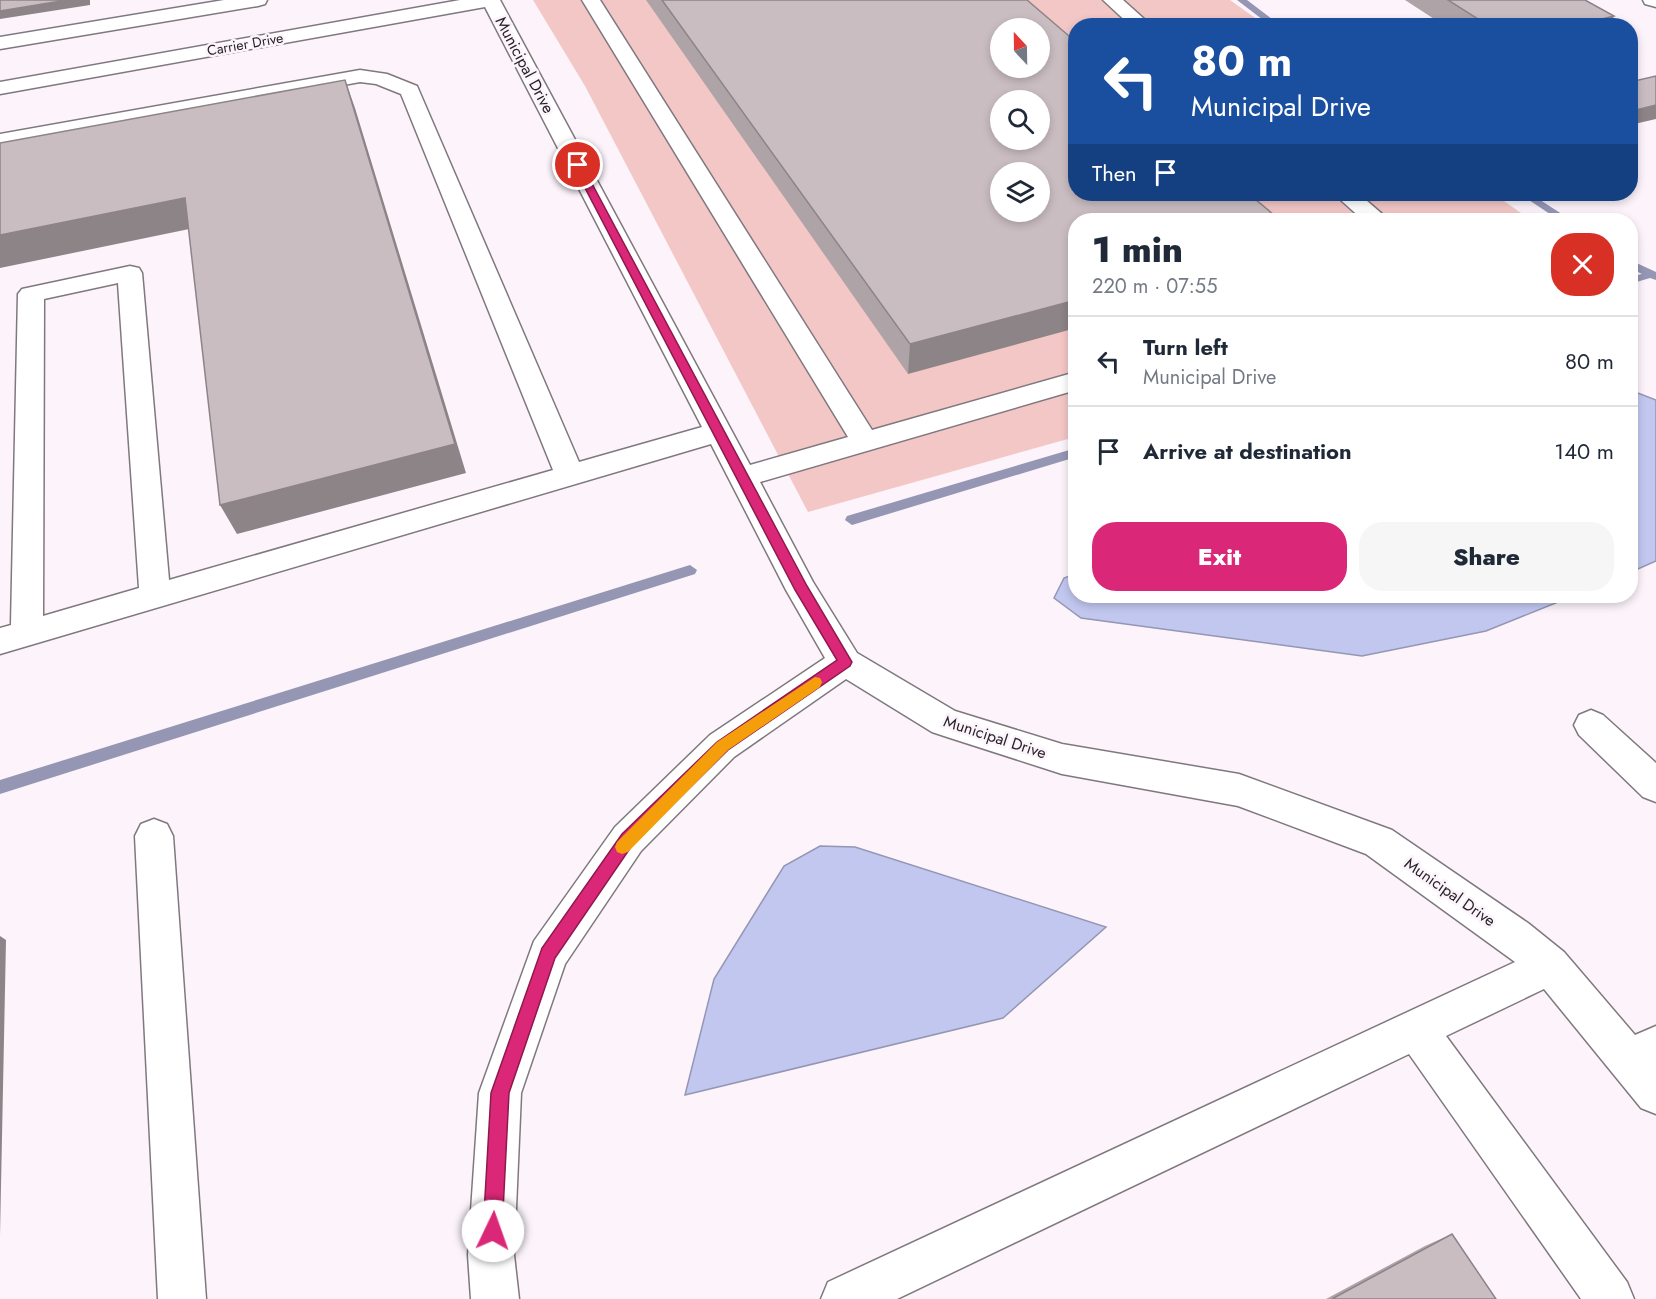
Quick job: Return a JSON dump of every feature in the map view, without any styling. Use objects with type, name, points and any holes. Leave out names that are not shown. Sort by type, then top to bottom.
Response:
[{"type":"street","points":[[0,43],[258,0]]},
{"type":"street","name":"Carrier Drive","points":[[0,88],[491,0]]},
{"type":"street","name":"Municipal Drive","points":[[491,0],[802,590],[845,662],[944,722],[1062,759],[1239,790],[1379,842],[1514,936],[1550,966],[1643,1054],[1656,1093]]},
{"type":"street","points":[[591,0],[865,442]]},
{"type":"street","points":[[1112,0],[1133,18]]},
{"type":"street","points":[[0,141],[360,76],[380,78],[410,90],[570,475]]},
{"type":"street","points":[[1354,201],[1368,213]]},
{"type":"street","points":[[155,596],[130,273],[31,294],[14,637],[155,596],[570,475],[718,432]]},
{"type":"street","points":[[743,477],[1068,383]]},
{"type":"street","points":[[495,1299],[491,1255],[500,1093],[548,954],[628,839],[722,746],[845,662]]},
{"type":"street","points":[[1591,725],[1656,786]]},
{"type":"street","points":[[154,836],[182,1299]]},
{"type":"street","points":[[845,1299],[1550,966]]},
{"type":"street","points":[[1416,1029],[1610,1299]]},
{"type":"shaded area","points":[[533,0],[1230,0],[1255,18],[1068,18],[1068,201],[1504,201],[1521,213],[1068,213],[1068,439],[808,512],[585,86]]},
{"type":"water","points":[[1638,393],[1656,400],[1656,561],[1638,569]]},
{"type":"water","points":[[1068,577],[1068,603],[1556,603],[1486,631],[1362,656],[1081,618],[1054,598],[1064,578]]},
{"type":"water","points":[[820,846],[855,847],[1106,927],[1003,1018],[685,1095],[714,979],[784,866]]},
{"type":"building","points":[[0,0],[67,0],[0,11]]},
{"type":"building","points":[[662,0],[1027,0],[1048,18],[990,18],[990,78],[1050,78],[1050,20],[1068,35],[1068,201],[1257,201],[1272,213],[1068,213],[1068,302],[910,344]]},
{"type":"building","points":[[1448,0],[1585,0],[1614,16],[1606,18],[1476,18]]},
{"type":"building","points":[[1656,76],[1656,105],[1638,110],[1638,80]]},
{"type":"building","points":[[345,80],[455,444],[220,505],[185,198],[0,235],[0,143]]},
{"type":"building","points":[[1452,1234],[1496,1299],[1332,1299]]},
{"type":"waterway","points":[[1241,0],[1266,18]]},
{"type":"waterway","points":[[1536,201],[1555,213]]},
{"type":"waterway","points":[[1638,267],[1656,277]]},
{"type":"waterway","points":[[1638,279],[1650,275]]},
{"type":"waterway","points":[[852,520],[1068,454]]},
{"type":"waterway","points":[[0,787],[690,570]]},
{"type":"slow traffic","points":[[622,847],[722,746],[815,682]]},
{"type":"route","points":[[493,1231],[500,1093],[548,954],[628,839],[722,746],[845,662],[802,590],[578,165]]}]
